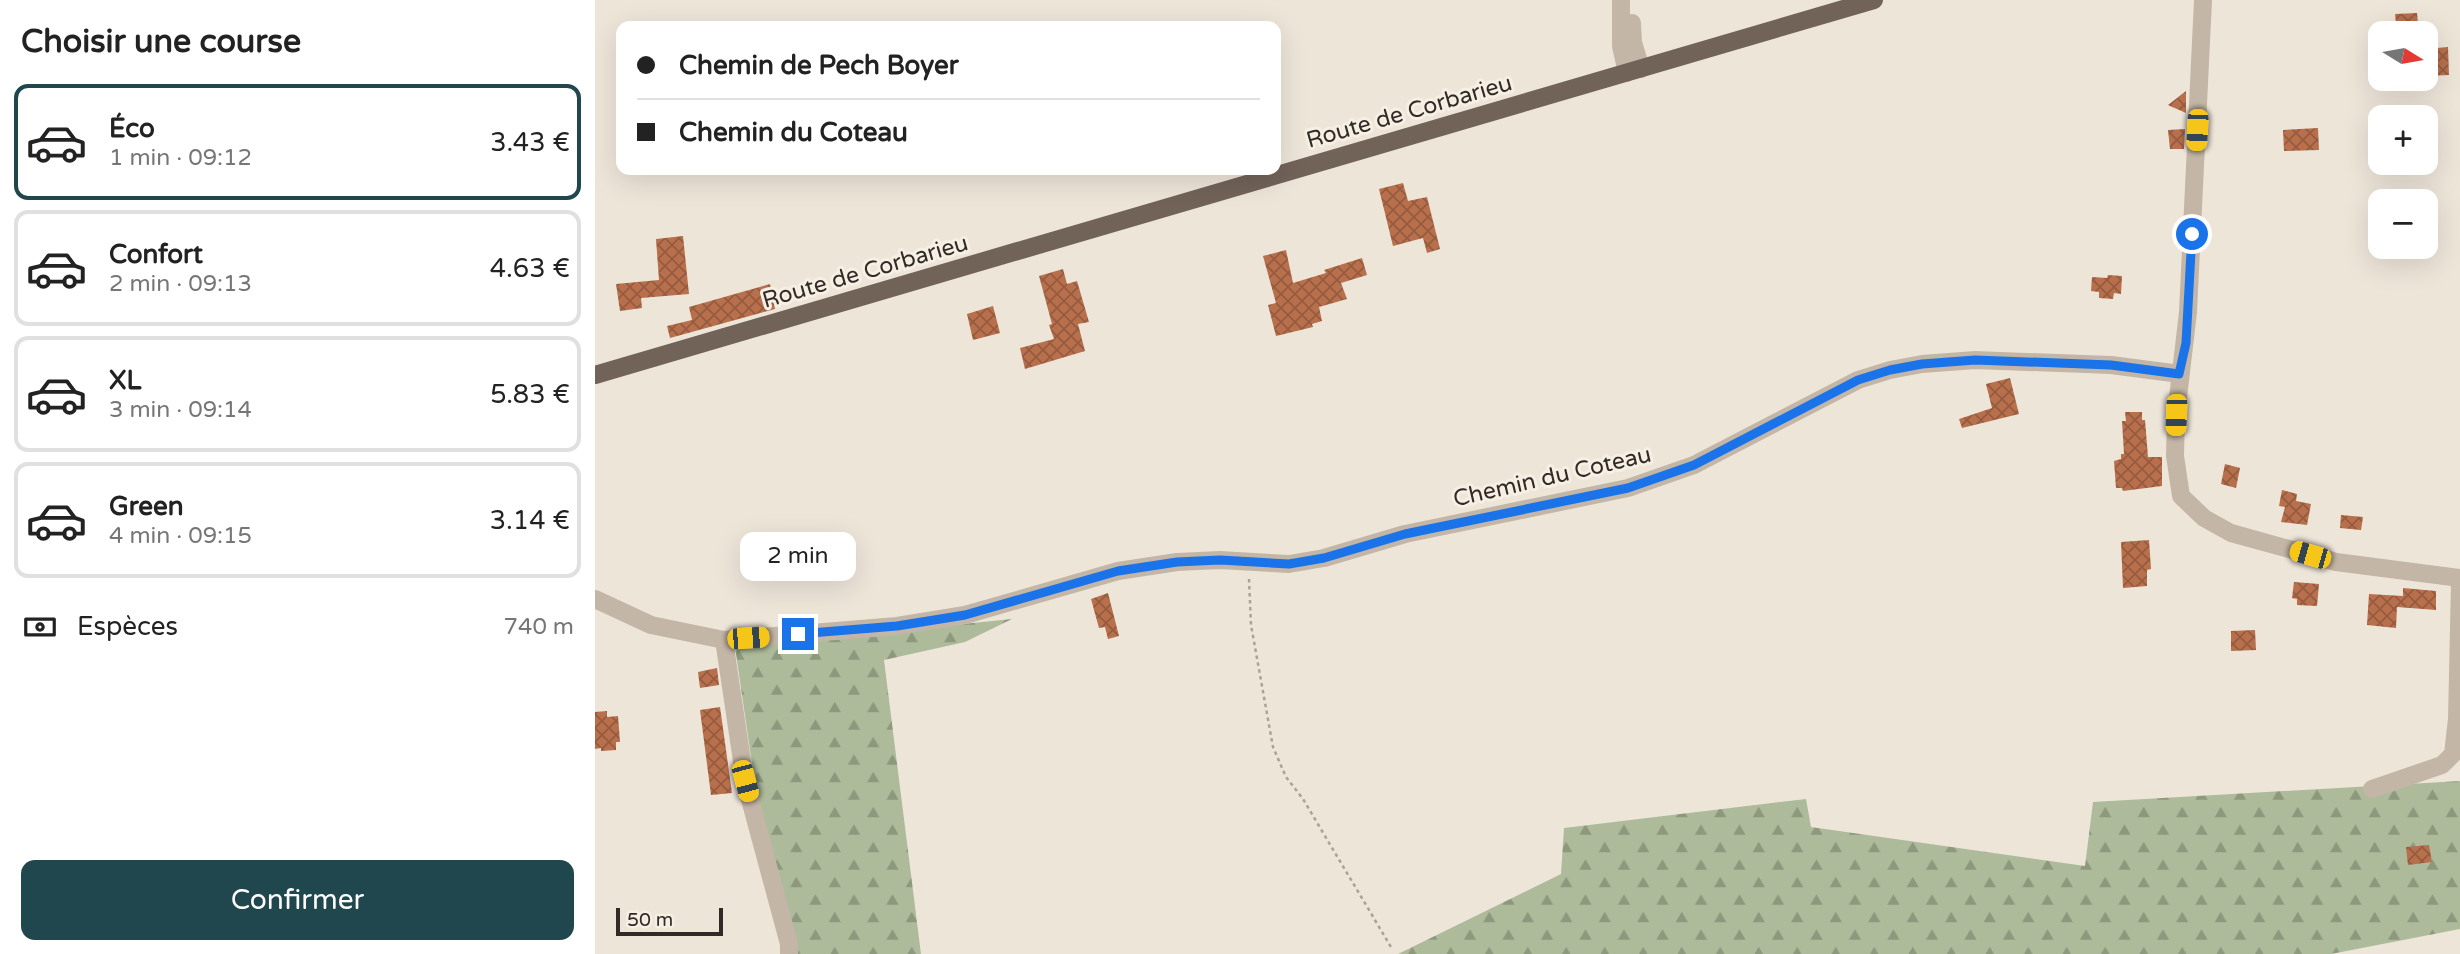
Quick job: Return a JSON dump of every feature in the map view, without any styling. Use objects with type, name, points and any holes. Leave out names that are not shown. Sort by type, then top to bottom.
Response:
[{"type":"main road","name":"Route de Corbarieu","points":[[1281,174],[1874,0]]},
{"type":"main road","name":"Route de Corbarieu","points":[[595,375],[1279,175]]},
{"type":"street","points":[[1621,0],[1621,46],[1634,71]]},
{"type":"street","points":[[2203,0],[2188,312],[2186,343],[2179,374],[2175,456],[2181,496],[2204,518],[2231,533],[2336,562],[2460,580],[2458,719],[2452,754],[2442,765],[2372,789]]},
{"type":"street","points":[[1632,23],[1634,71]]},
{"type":"street","name":"Chemin du Coteau","points":[[595,599],[651,625],[723,640],[897,626],[965,615],[1118,571],[1177,562],[1220,560],[1289,564],[1324,558],[1405,534],[1628,488],[1694,465],[1858,380],[1890,370],[1922,364],[1975,360],[2111,365],[2179,374]]},
{"type":"street","points":[[723,640],[745,781],[789,944],[789,954]]},
{"type":"path","points":[[1248,561],[1251,625],[1273,747],[1286,777],[1310,811],[1391,947]]},
{"type":"green space","points":[[1012,619],[965,642],[884,660],[921,954],[797,954],[758,805],[735,647]]},
{"type":"green space","points":[[2460,781],[2460,929],[2331,954],[1398,954],[1561,874],[1564,828],[1806,799],[1811,827],[2085,866],[2093,802]]},
{"type":"building","points":[[2417,13],[2418,21],[2396,21],[2395,14]]},
{"type":"building","points":[[2448,47],[2449,75],[2438,76],[2438,48]]},
{"type":"building","points":[[2186,91],[2186,113],[2168,105]]},
{"type":"building","points":[[2318,128],[2319,150],[2284,151],[2283,130]]},
{"type":"building","points":[[2185,129],[2184,149],[2170,149],[2168,130]]},
{"type":"building","points":[[1403,183],[1408,201],[1427,197],[1440,249],[1427,253],[1423,238],[1393,246],[1379,189]]},
{"type":"building","points":[[683,236],[689,294],[641,298],[642,308],[620,311],[616,284],[659,280],[656,239]]},
{"type":"building","points":[[1286,250],[1293,283],[1362,258],[1367,275],[1341,283],[1347,299],[1319,307],[1322,321],[1312,324],[1313,327],[1276,336],[1268,305],[1276,303],[1263,256]]},
{"type":"building","points":[[1063,269],[1067,284],[1077,281],[1089,322],[1078,324],[1085,351],[1025,369],[1020,348],[1054,339],[1039,276]]},
{"type":"building","points":[[2108,275],[2122,276],[2121,294],[2114,293],[2113,299],[2099,298],[2099,292],[2091,291],[2092,277],[2107,278]]},
{"type":"building","points":[[770,284],[775,309],[670,338],[667,326],[692,320],[689,307]]},
{"type":"building","points":[[993,306],[1000,333],[973,340],[967,314]]},
{"type":"building","points":[[2010,378],[2019,414],[1962,428],[1959,419],[1992,408],[1986,384]]},
{"type":"building","points":[[2125,412],[2142,412],[2148,457],[2162,457],[2162,486],[2123,491],[2122,488],[2116,488],[2114,461],[2121,459],[2121,454],[2124,454],[2122,421],[2126,421]]},
{"type":"building","points":[[2225,464],[2240,468],[2236,488],[2221,484]]},
{"type":"building","points":[[2282,490],[2297,494],[2296,501],[2311,504],[2307,525],[2281,522],[2285,507],[2279,506]]},
{"type":"building","points":[[2341,515],[2363,517],[2361,530],[2340,528]]},
{"type":"building","points":[[2149,540],[2151,569],[2147,570],[2147,586],[2123,588],[2121,542]]},
{"type":"building","points":[[2294,582],[2319,584],[2317,606],[2297,605],[2297,599],[2292,598]]},
{"type":"building","points":[[2403,588],[2436,591],[2436,610],[2397,607],[2396,628],[2367,625],[2369,594],[2403,596]]},
{"type":"building","points":[[1108,593],[1119,636],[1108,639],[1105,627],[1099,628],[1091,599]]},
{"type":"building","points":[[2255,630],[2256,650],[2231,651],[2231,631]]},
{"type":"building","points":[[717,668],[719,685],[700,688],[698,672]]},
{"type":"building","points":[[720,707],[732,793],[711,795],[700,710]]},
{"type":"building","points":[[607,711],[607,717],[618,716],[620,742],[616,742],[616,750],[601,751],[601,748],[595,749],[595,712]]},
{"type":"building","points":[[2429,845],[2432,862],[2408,865],[2406,847]]},
{"type":"route","points":[[798,634],[897,626],[965,615],[1118,571],[1177,562],[1220,560],[1289,564],[1324,558],[1405,534],[1628,488],[1694,465],[1858,380],[1890,370],[1922,364],[1975,360],[2111,365],[2179,374],[2186,343],[2192,234]]}]
